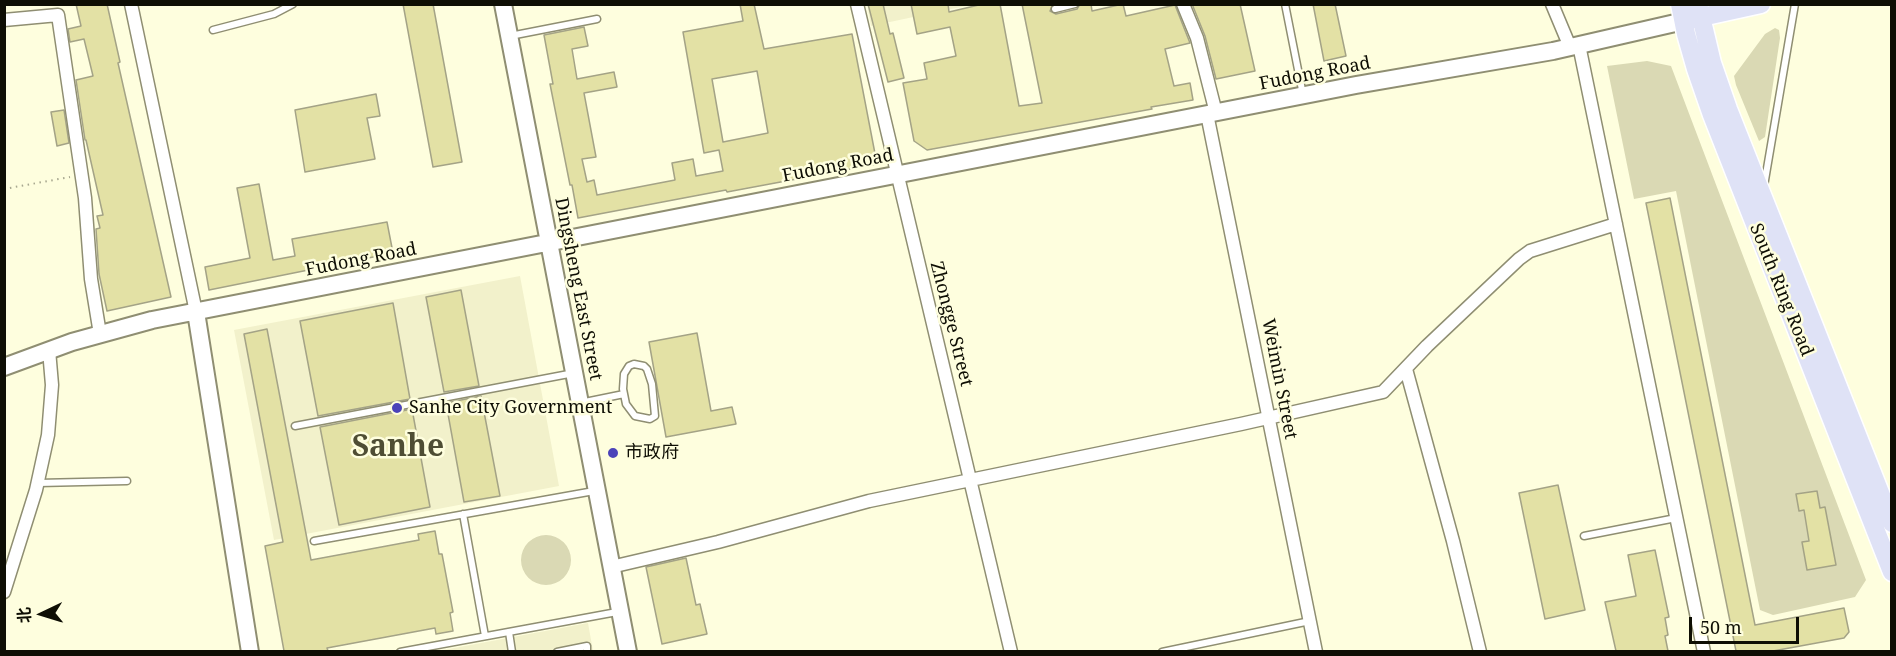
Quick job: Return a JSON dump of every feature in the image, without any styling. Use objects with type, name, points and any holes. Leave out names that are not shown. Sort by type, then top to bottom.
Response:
[{"type":"main road","points":[[1691,12],[1761,4]]},
{"type":"main road","name":"South Ring Road","points":[[1691,12],[1892,523]]},
{"type":"main road","name":"South Ring Road","points":[[1691,12],[1696,69],[1712,115],[1892,572]]},
{"type":"street","points":[[131,4],[196,312],[250,651]]},
{"type":"street","name":"Dingsheng East Street","points":[[503,4],[628,651]]},
{"type":"street","name":"Zhongge Street","points":[[857,4],[1011,651]]},
{"type":"street","name":"Weimin Street","points":[[1183,4],[1197,38],[1316,651]]},
{"type":"street","points":[[1552,4],[1575,46],[1616,224],[1704,651]]},
{"type":"street","name":"Fudong Road","points":[[4,367],[100,334],[196,312],[1304,96],[1575,46],[1691,12]]},
{"type":"street","points":[[4,20],[58,15],[81,175],[91,279],[100,334]]},
{"type":"street","points":[[611,567],[718,542],[870,501],[1383,392],[1427,346],[1519,258],[1530,251],[1616,224]]},
{"type":"street","points":[[4,592],[38,483],[49,425],[52,385],[50,350]]},
{"type":"street","points":[[1406,369],[1453,541],[1480,651]]},
{"type":"lane","points":[[213,30],[274,14],[292,4]]},
{"type":"lane","points":[[1055,9],[1075,4]]},
{"type":"lane","points":[[1285,4],[1304,96]]},
{"type":"lane","points":[[1762,195],[1795,4]]},
{"type":"lane","points":[[509,36],[597,19]]},
{"type":"lane","points":[[634,364],[644,366],[652,384],[655,416],[650,419],[635,416],[626,404],[624,394],[623,379],[626,369],[634,364]]},
{"type":"lane","points":[[295,426],[574,374]]},
{"type":"lane","points":[[580,403],[624,394]]},
{"type":"lane","points":[[38,483],[127,481]]},
{"type":"lane","points":[[314,541],[596,490]]},
{"type":"lane","points":[[463,514],[485,636]]},
{"type":"lane","points":[[1584,536],[1676,518]]},
{"type":"lane","points":[[400,651],[620,612]]},
{"type":"lane","points":[[1162,651],[1310,621]]},
{"type":"lane","points":[[509,632],[512,651]]},
{"type":"lane","points":[[557,651],[586,646],[588,651]]},
{"type":"path","points":[[4,189],[81,175]]},
{"type":"shaded area","points":[[867,4],[970,5],[871,26]]},
{"type":"shaded area","points":[[1775,28],[1779,30],[1780,38],[1765,137],[1759,141],[1734,76],[1765,34]]},
{"type":"shaded area","points":[[1647,61],[1671,66],[1866,580],[1855,597],[1773,615],[1760,610],[1676,191],[1634,199],[1607,66]]},
{"type":"shaded area","name":"Sanhe City Government","points":[[520,276],[559,486],[274,540],[234,330]]},
{"type":"shaded area","points":[[551,535],[564,542],[570,550],[570,570],[564,578],[556,584],[541,585],[528,578],[522,570],[521,555],[528,542],[536,536]]},
{"type":"shaded area","points":[[588,623],[593,651],[433,652]]},
{"type":"building","points":[[76,4],[107,4],[120,62],[118,63],[171,297],[107,311],[99,274],[96,229],[100,228],[97,216],[103,215],[85,140],[76,80],[93,76],[84,39],[70,42],[68,29],[81,26]]},
{"type":"building","points":[[403,4],[433,4],[462,162],[433,167]]},
{"type":"building","points":[[740,4],[754,4],[764,49],[852,34],[877,164],[578,218],[550,84],[553,84],[544,35],[584,27],[588,46],[572,49],[577,79],[614,72],[617,87],[584,93],[596,157],[582,159],[587,182],[594,180],[597,195],[675,180],[672,163],[693,159],[696,176],[723,171],[719,150],[704,153],[683,32],[743,21]],"holes":[[[757,71],[768,133],[723,142],[712,79]]]},
{"type":"building","points":[[868,4],[883,4],[904,78],[888,82]]},
{"type":"building","points":[[911,4],[948,4],[949,12],[983,4],[1000,4],[1019,106],[1042,103],[1022,4],[1053,4],[1050,11],[1056,14],[1077,9],[1080,4],[1091,4],[1092,11],[1123,4],[1126,16],[1175,5],[1190,43],[1165,49],[1174,86],[1190,83],[1193,100],[927,150],[914,141],[903,83],[927,79],[924,63],[956,56],[950,27],[917,34]]},
{"type":"building","points":[[1192,4],[1240,4],[1255,71],[1216,79],[1205,36]]},
{"type":"building","points":[[1313,4],[1335,4],[1346,56],[1324,61]]},
{"type":"building","points":[[376,94],[380,116],[367,118],[375,159],[305,172],[295,110]]},
{"type":"building","points":[[64,110],[69,143],[57,146],[51,112]]},
{"type":"building","points":[[259,184],[273,260],[295,256],[292,239],[387,222],[393,253],[209,290],[205,267],[250,258],[237,188]]},
{"type":"building","points":[[1670,198],[1755,625],[1844,608],[1849,632],[1844,638],[1773,651],[1736,651],[1646,203]]},
{"type":"building","points":[[461,290],[479,386],[444,392],[426,297]]},
{"type":"building","points":[[393,303],[410,399],[318,416],[300,321]]},
{"type":"building","points":[[267,329],[311,560],[419,540],[418,534],[435,531],[439,554],[442,554],[453,612],[450,613],[453,631],[436,634],[435,628],[327,648],[328,651],[284,651],[265,546],[283,542],[244,334]]},
{"type":"building","points":[[697,333],[711,411],[732,407],[736,424],[666,437],[649,342]]},
{"type":"building","points":[[481,396],[500,496],[464,502],[446,403]]},
{"type":"building","points":[[412,409],[430,507],[339,525],[320,427]]},
{"type":"building","points":[[1558,485],[1585,610],[1545,619],[1519,493]]},
{"type":"building","points":[[1817,491],[1820,508],[1825,507],[1836,565],[1807,570],[1802,542],[1809,541],[1804,510],[1799,511],[1796,494]]},
{"type":"building","points":[[1655,550],[1669,617],[1665,618],[1668,651],[1616,651],[1605,602],[1636,596],[1628,555]]},
{"type":"building","points":[[686,558],[696,605],[700,604],[707,634],[662,644],[646,567]]},
{"type":"place","name":"Sanhe City Government","points":[[397,408]]},
{"type":"place","name":"市政府","points":[[613,453]]},
{"type":"district","name":"Sanhe","points":[[398,447]]}]
